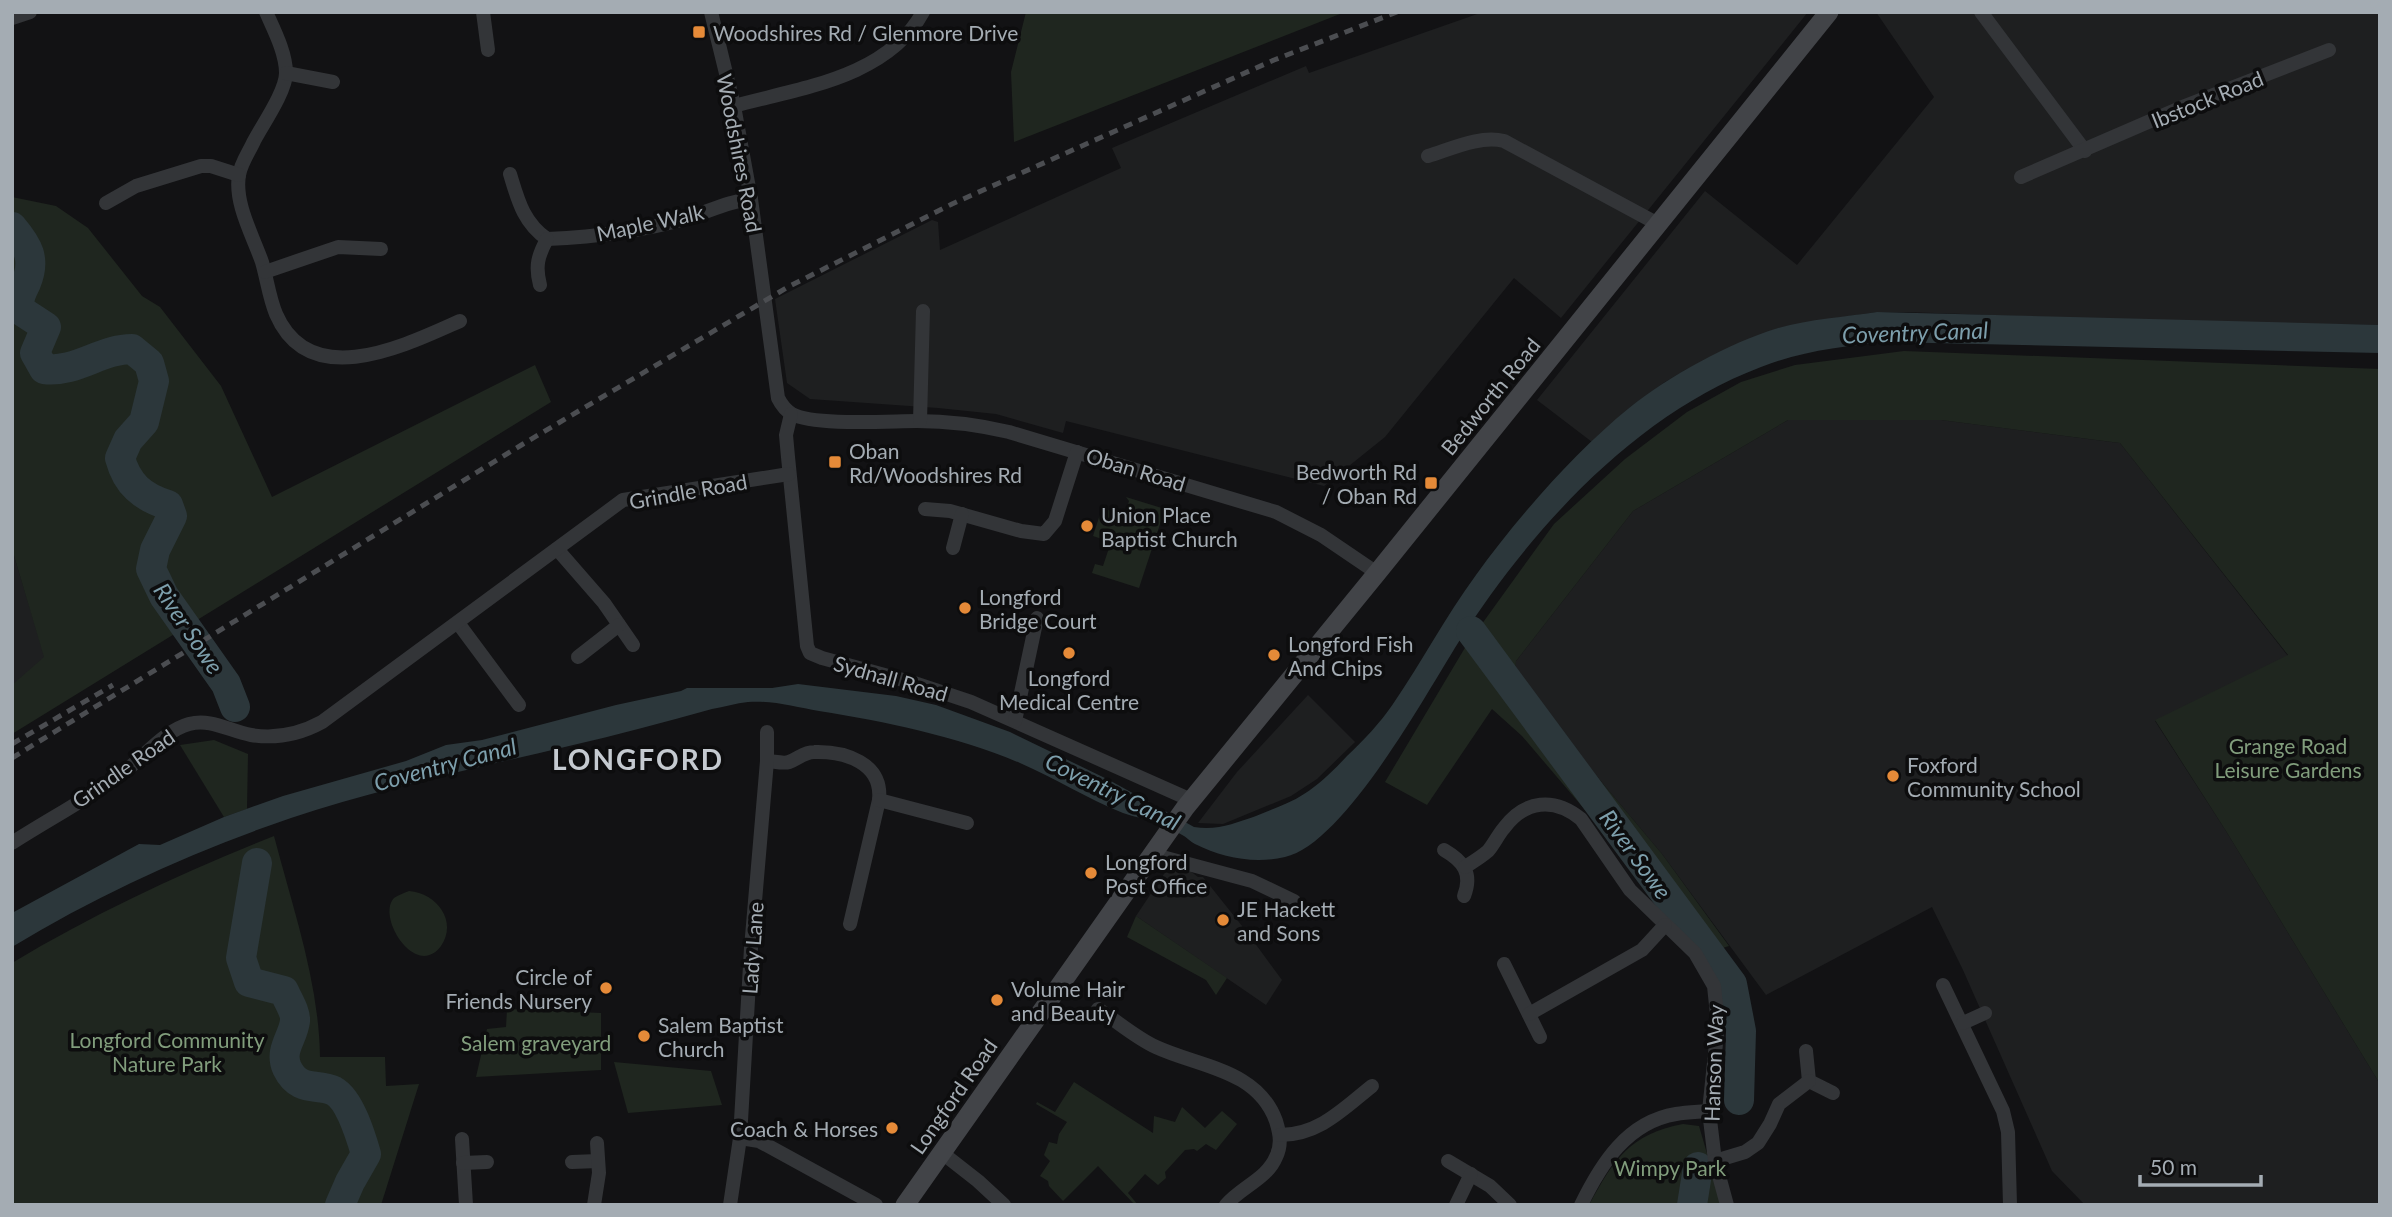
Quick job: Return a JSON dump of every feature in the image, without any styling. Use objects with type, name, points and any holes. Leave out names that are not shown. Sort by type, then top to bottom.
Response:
[{"type":"main road","name":"Bedworth Road","points":[[1188,804],[1829,12]]},
{"type":"main road","name":"Longford Road","points":[[905,1205],[1188,804]]},
{"type":"street","points":[[12,18],[30,12]]},
{"type":"street","points":[[266,12],[276,35],[286,74],[282,88],[239,175],[240,201],[276,313],[284,328],[295,340],[321,355],[348,358],[370,355],[409,343],[460,321]]},
{"type":"street","points":[[484,12],[488,50]]},
{"type":"street","name":"Woodshires Road","points":[[710,12],[734,106],[751,199],[778,398],[791,414]]},
{"type":"street","points":[[734,106],[845,75],[869,64],[889,52],[923,12]]},
{"type":"street","points":[[1981,12],[2085,151]]},
{"type":"street","name":"Ibstock Road","points":[[2021,177],[2185,106],[2329,50]]},
{"type":"street","points":[[286,74],[333,82]]},
{"type":"street","points":[[1428,156],[1479,141],[1504,141],[1658,224]]},
{"type":"street","points":[[106,203],[136,186],[201,166],[211,166],[239,175]]},
{"type":"street","points":[[510,174],[523,215],[531,226],[547,239],[538,255],[536,270],[540,285]]},
{"type":"street","name":"Maple Walk","points":[[547,239],[604,234],[649,226],[688,218],[723,205],[751,199]]},
{"type":"street","points":[[265,272],[338,247],[381,249]]},
{"type":"street","points":[[920,421],[923,311]]},
{"type":"street","name":"Oban Road","points":[[791,414],[804,418],[864,422],[920,421],[987,427],[1276,512],[1321,535],[1377,573]]},
{"type":"street","name":"Sydnall Road","points":[[791,414],[786,435],[789,474],[807,646],[810,653],[960,698],[1015,721],[1188,804]]},
{"type":"street","points":[[925,509],[962,514],[1034,534],[1048,532],[1055,521],[1077,452]]},
{"type":"street","name":"Grindle Road","points":[[12,843],[123,772],[183,726],[201,722],[212,723],[250,735],[280,736],[305,732],[458,623],[623,500],[789,474]]},
{"type":"street","points":[[953,548],[962,514]]},
{"type":"street","points":[[557,549],[633,645]]},
{"type":"street","points":[[1015,721],[1037,618]]},
{"type":"street","points":[[458,623],[519,705]]},
{"type":"street","points":[[578,657],[619,625]]},
{"type":"street","name":"Lady Lane","points":[[730,1205],[740,1138],[767,732]]},
{"type":"street","points":[[767,761],[788,762],[798,755],[813,751],[853,757],[864,763],[875,775],[880,789],[879,800],[849,924]]},
{"type":"street","points":[[879,800],[967,823]]},
{"type":"street","name":"Hanson Way","points":[[1465,867],[1486,853],[1503,828],[1526,808],[1541,804],[1557,805],[1571,810],[1581,818],[1630,890],[1695,953],[1714,986],[1718,1006],[1709,1111],[1715,1161],[1727,1205]]},
{"type":"street","points":[[1154,849],[1252,881],[1294,901]]},
{"type":"street","points":[[1444,850],[1459,859],[1465,867],[1468,878],[1464,896]]},
{"type":"street","points":[[1529,1014],[1635,954],[1665,925]]},
{"type":"street","points":[[1504,964],[1539,1037]]},
{"type":"street","points":[[1943,985],[2003,1111],[2008,1132],[2010,1205]]},
{"type":"street","points":[[1098,1009],[1154,1046],[1237,1077],[1252,1088],[1265,1103],[1274,1117],[1280,1135],[1277,1157],[1269,1169],[1234,1195],[1226,1205]]},
{"type":"street","points":[[1963,1023],[1985,1013]]},
{"type":"street","points":[[1806,1051],[1809,1081]]},
{"type":"street","points":[[1809,1081],[1833,1093]]},
{"type":"street","points":[[1715,1161],[1745,1152],[1758,1143],[1765,1135],[1779,1104],[1809,1081]]},
{"type":"street","points":[[1280,1135],[1293,1135],[1316,1128],[1330,1120],[1371,1086]]},
{"type":"street","points":[[1581,1205],[1604,1162],[1626,1138],[1660,1118],[1709,1111]]},
{"type":"street","points":[[740,1138],[759,1140],[876,1205]]},
{"type":"street","points":[[462,1139],[466,1205]]},
{"type":"street","points":[[594,1205],[598,1182],[597,1143]]},
{"type":"street","points":[[941,1152],[1004,1205]]},
{"type":"street","points":[[572,1162],[598,1161]]},
{"type":"street","points":[[1448,1161],[1498,1191],[1510,1205]]},
{"type":"street","points":[[463,1163],[487,1162]]},
{"type":"street","points":[[1455,1205],[1471,1174]]},
{"type":"shaded area","points":[[1483,12],[1808,12],[1561,318],[1514,278],[1385,437],[1324,486],[1066,421],[1063,433],[996,414],[810,399],[787,383],[775,299],[932,220],[938,222],[940,250],[1121,168],[1112,148],[1306,66],[1309,73]]},
{"type":"shaded area","points":[[1876,12],[2379,12],[2380,325],[1877,312],[1778,328],[1716,355],[1665,382],[1629,408],[1592,442],[1537,400],[1705,191],[1797,265],[1934,97]]},
{"type":"shaded area","name":"Foxford Community School","points":[[1788,420],[1941,420],[2120,443],[2288,656],[2155,721],[2226,831],[2380,1084],[2380,1205],[2085,1205],[2052,1171],[1963,970],[1932,907],[1766,995],[1662,854],[1515,679],[1516,661],[1633,511]]},
{"type":"shaded area","points":[[12,549],[52,681],[12,709]]},
{"type":"shaded area","points":[[1308,695],[1355,742],[1317,779],[1291,796],[1223,824],[1198,823],[1237,772]]},
{"type":"shaded area","points":[[1181,864],[1198,877],[1203,877],[1282,980],[1266,1005],[1136,916],[1170,865]]},
{"type":"green space","points":[[1026,12],[1345,12],[1014,142],[1011,72]]},
{"type":"green space","points":[[12,197],[56,206],[88,228],[142,296],[160,307],[221,386],[272,497],[535,365],[551,402],[12,734],[12,685],[44,657],[12,549]]},
{"type":"green space","name":"Grange Road Leisure Gardens","points":[[1904,351],[2380,369],[2380,1084],[2155,720],[2288,655],[2120,443],[1941,420],[1788,420],[1633,511],[1516,661],[1515,679],[1662,854],[1729,946],[1707,953],[1522,736],[1492,709],[1427,805],[1385,782],[1466,646],[1554,524],[1625,459],[1687,412],[1741,382],[1795,365]]},
{"type":"green space","points":[[1126,497],[1165,509],[1139,588],[1092,573],[1095,564],[1103,566],[1111,542],[1093,536],[1102,508],[1125,515],[1129,501]]},
{"type":"green space","points":[[214,740],[248,754],[247,809],[224,817],[180,745]]},
{"type":"green space","name":"Longford Community Nature Park","points":[[274,836],[310,973],[319,1029],[320,1057],[385,1057],[386,1086],[419,1084],[381,1205],[12,1205],[12,963],[140,894]]},
{"type":"green space","points":[[409,891],[428,897],[436,903],[446,919],[446,937],[441,946],[431,954],[421,956],[410,951],[394,931],[390,907],[394,898]]},
{"type":"green space","points":[[1136,916],[1227,978],[1216,995],[1206,980],[1127,937]]},
{"type":"green space","name":"Salem graveyard","points":[[507,1009],[601,1013],[601,1070],[476,1077],[487,1029],[506,1027]]},
{"type":"green space","name":"Salem graveyard","points":[[614,1062],[711,1071],[722,1105],[628,1113]]},
{"type":"green space","points":[[1074,1082],[1153,1133],[1154,1116],[1175,1122],[1182,1107],[1205,1128],[1222,1111],[1237,1124],[1216,1150],[1206,1144],[1197,1151],[1185,1150],[1165,1172],[1166,1178],[1158,1185],[1145,1174],[1128,1193],[1138,1205],[1098,1166],[1063,1201],[1049,1186],[1048,1181],[1040,1176],[1050,1161],[1044,1155],[1049,1142],[1057,1144],[1059,1134],[1067,1122],[1036,1104],[1037,1102],[1055,1112]]},
{"type":"green space","name":"Wimpy Park","points":[[1683,1124],[1699,1126],[1722,1205],[1589,1205],[1607,1174],[1625,1151],[1649,1134]]},
{"type":"water","name":"Coventry Canal","points":[[1877,312],[2380,325],[2380,353],[1887,342],[1807,353],[1761,367],[1714,388],[1670,414],[1628,446],[1552,519],[1486,601],[1405,730],[1357,797],[1332,825],[1308,846],[1285,857],[1250,860],[1217,853],[1158,823],[1110,807],[1020,763],[946,738],[896,725],[784,704],[748,702],[394,788],[291,818],[148,875],[79,909],[12,947],[12,913],[139,844],[160,845],[224,817],[283,796],[406,761],[446,745],[482,740],[687,688],[772,688],[798,684],[896,696],[936,705],[1010,732],[1109,780],[1194,827],[1218,827],[1256,816],[1286,804],[1310,790],[1366,738],[1393,704],[1492,553],[1568,465],[1629,408],[1662,384],[1700,362],[1759,334],[1802,322]]},
{"type":"waterway","name":"River Sowe","points":[[12,227],[26,247],[30,260],[29,274],[21,293],[20,310],[46,327],[35,353],[44,369],[67,368],[110,353],[132,349],[149,363],[154,381],[144,422],[128,440],[120,458],[127,475],[137,488],[168,505],[172,516],[155,550],[151,569],[164,596],[226,684],[235,707]]},
{"type":"waterway","name":"River Sowe","points":[[1471,631],[1732,984],[1741,1031],[1739,1100]]},
{"type":"waterway","name":"River Sowe","points":[[257,863],[241,958],[249,982],[284,991],[293,1010],[294,1027],[285,1050],[285,1062],[292,1076],[303,1084],[334,1091],[345,1102],[354,1120],[366,1154],[340,1205]]},
{"type":"waterway","name":"River Sowe","points":[[1692,1205],[1698,1167]]},
{"type":"railway","points":[[12,758],[523,444],[788,287],[952,204],[1274,60],[1397,12]]},
{"type":"railway","points":[[12,744],[113,685]]},
{"type":"place","name":"Woodshires Rd / Glenmore Drive","points":[[699,32]]},
{"type":"place","name":"Oban Rd/Woodshires Rd","points":[[835,462]]},
{"type":"place","name":"Bedworth Rd / Oban Rd","points":[[1431,483]]},
{"type":"place","name":"Union Place Baptist Church","points":[[1087,526]]},
{"type":"place","name":"Longford Bridge Court","points":[[965,608]]},
{"type":"place","name":"Longford Medical Centre","points":[[1069,653]]},
{"type":"place","name":"Longford Fish And Chips","points":[[1274,655]]},
{"type":"place","name":"Foxford Community School","points":[[1893,776]]},
{"type":"place","name":"Longford Post Office","points":[[1091,873]]},
{"type":"place","name":"JE Hackett and Sons","points":[[1223,920]]},
{"type":"place","name":"Circle of Friends Nursery","points":[[606,988]]},
{"type":"place","name":"Volume Hair and Beauty","points":[[997,1000]]},
{"type":"place","name":"Salem Baptist Church","points":[[644,1036]]},
{"type":"place","name":"Coach & Horses","points":[[892,1128]]},
{"type":"district","name":"LONGFORD","points":[[638,759]]}]
